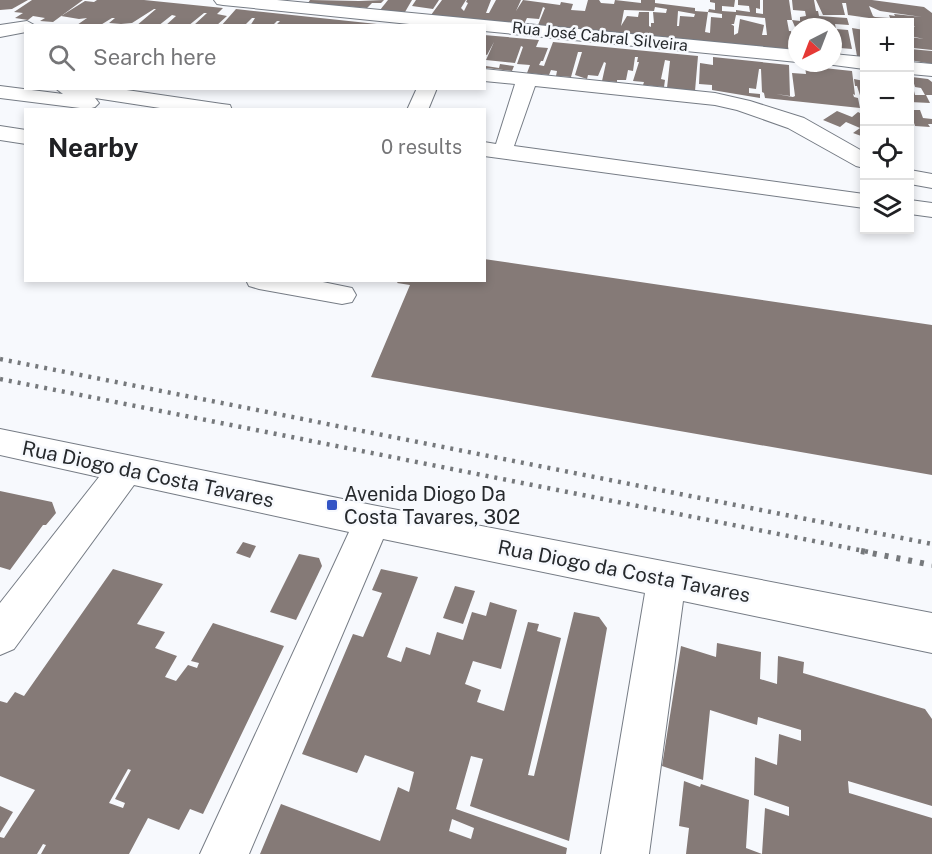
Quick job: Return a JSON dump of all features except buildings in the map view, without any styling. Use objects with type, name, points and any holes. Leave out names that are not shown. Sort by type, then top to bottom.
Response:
[{"type":"street","name":"Rua José Cabral Silveira","points":[[223,0],[284,3],[788,55]]},
{"type":"street","points":[[0,31],[24,27]]},
{"type":"street","points":[[842,61],[860,63]]},
{"type":"street","points":[[914,68],[932,70]]},
{"type":"street","points":[[486,75],[715,99],[743,105],[796,123],[860,159]]},
{"type":"street","points":[[0,80],[24,83]]},
{"type":"street","points":[[492,144],[527,80]]},
{"type":"street","points":[[79,90],[205,108]]},
{"type":"street","points":[[213,108],[224,90]]},
{"type":"street","points":[[418,108],[426,90]]},
{"type":"street","points":[[0,92],[128,108]]},
{"type":"street","points":[[0,134],[24,137]]},
{"type":"street","points":[[492,144],[783,175],[846,174]]},
{"type":"street","points":[[492,144],[860,200]]},
{"type":"street","points":[[914,178],[932,181]]},
{"type":"street","points":[[914,208],[932,210]]},
{"type":"street","points":[[270,282],[342,295]]},
{"type":"street","name":"Rua Diogo da Costa Tavares","points":[[0,442],[372,521],[932,633]]},
{"type":"street","points":[[0,635],[125,470]]},
{"type":"street","points":[[224,854],[372,521]]},
{"type":"street","points":[[625,854],[667,579]]},
{"type":"railway","points":[[0,359],[932,544]]},
{"type":"railway","points":[[0,379],[869,552]]},
{"type":"railway","points":[[861,551],[932,565]]},
{"type":"place","name":"Avenida Diogo Da Costa Tavares, 302","points":[[332,505]]}]
